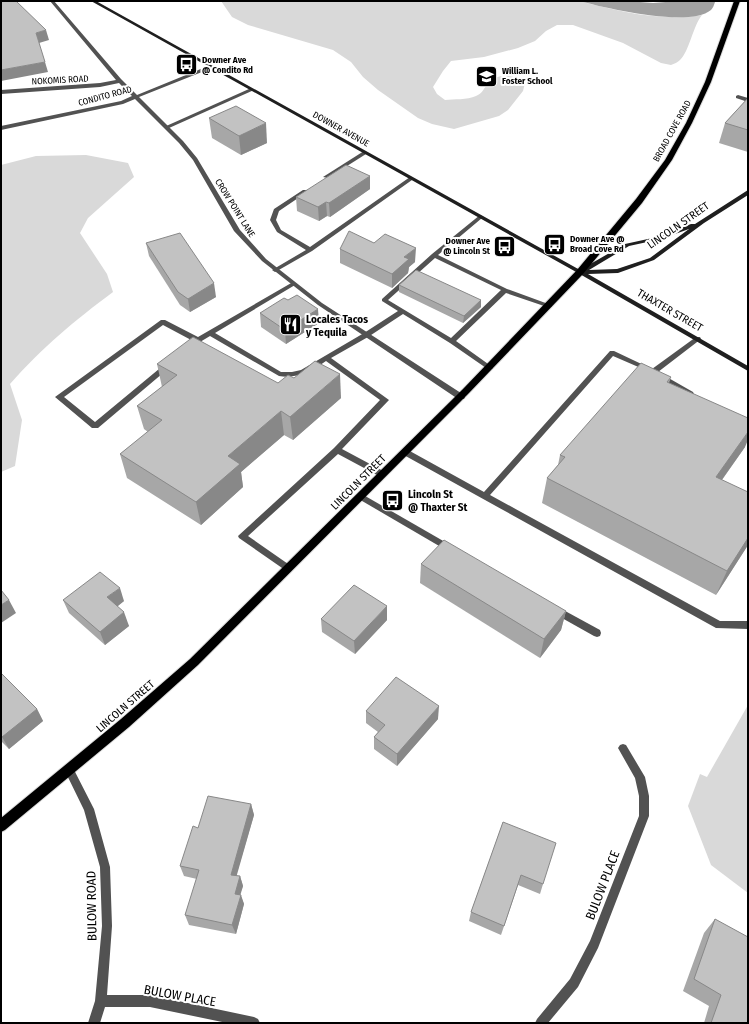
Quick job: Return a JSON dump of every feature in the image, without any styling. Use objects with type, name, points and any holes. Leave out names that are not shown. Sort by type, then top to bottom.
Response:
[{"type":"main road","name":"BROAD COVE ROAD","points":[[580,272],[639,201],[668,160],[689,124],[708,82],[737,1]]},
{"type":"main road","name":"LINCOLN STREET","points":[[1,826],[125,723],[194,662],[489,368],[580,272]]},
{"type":"street","name":"CROW POINT LANE","points":[[52,1],[120,81],[167,127],[194,159],[243,239],[275,270],[366,335],[461,396]]},
{"type":"street","name":"DOWNER AVENUE","points":[[93,1],[410,179],[580,272]]},
{"type":"street","name":"CONDITO ROAD","points":[[1,128],[79,112],[136,97],[210,67]]},
{"type":"street","name":"NOKOMIS ROAD","points":[[1,92],[100,85],[120,81]]},
{"type":"street","points":[[167,127],[251,90]]},
{"type":"street","points":[[738,97],[748,100]]},
{"type":"street","points":[[320,181],[364,152]]},
{"type":"street","points":[[275,270],[310,250],[410,179]]},
{"type":"street","points":[[310,250],[279,231],[272,220],[276,210],[314,185]]},
{"type":"street","name":"LINCOLN STREET","points":[[580,272],[618,272],[652,259],[702,222],[748,192]]},
{"type":"street","points":[[480,217],[434,255],[384,300],[452,341],[489,368]]},
{"type":"street","points":[[580,272],[627,245],[659,238],[702,222]]},
{"type":"street","points":[[434,255],[505,290],[549,306]]},
{"type":"street","name":"THAXTER STREET","points":[[580,272],[748,368]]},
{"type":"street","points":[[186,350],[198,340],[293,284]]},
{"type":"street","points":[[452,341],[505,290]]},
{"type":"street","points":[[210,333],[279,374],[289,376],[309,370],[403,311]]},
{"type":"street","points":[[174,360],[95,426],[59,397],[163,322],[198,340]]},
{"type":"street","points":[[653,372],[698,339]]},
{"type":"street","points":[[485,496],[612,353],[653,372],[694,396]]},
{"type":"street","points":[[288,568],[242,536],[337,450],[385,400],[326,358]]},
{"type":"street","points":[[337,450],[382,474]]},
{"type":"street","points":[[405,452],[719,626],[748,625]]},
{"type":"street","points":[[360,496],[455,551]]},
{"type":"street","points":[[550,606],[597,633]]},
{"type":"street","name":"BULOW PLACE","points":[[541,1023],[574,983],[594,944],[644,816],[644,796],[640,777],[622,748]]},
{"type":"street","name":"BULOW ROAD","points":[[69,769],[89,809],[105,867],[108,926],[101,1001],[94,1023]]},
{"type":"street","name":"BULOW PLACE","points":[[101,1001],[150,1002],[254,1023]]},
{"type":"shaded area","points":[[221,1],[579,1],[624,12],[655,16],[687,17],[702,15],[683,56],[680,60],[671,65],[661,63],[623,43],[573,25],[557,25],[546,31],[535,41],[518,48],[484,57],[451,61],[433,87],[437,94],[445,100],[465,99],[476,96],[482,92],[488,83],[497,77],[507,76],[517,78],[525,83],[523,91],[508,110],[499,116],[454,129],[432,124],[418,118],[378,90],[363,77],[351,62],[333,50],[248,25],[232,17]]},
{"type":"shaded area","points":[[579,1],[627,1],[653,3],[678,1],[715,2],[711,10],[700,15],[667,17],[627,12]]},
{"type":"shaded area","points":[[86,155],[128,163],[134,177],[88,218],[80,233],[107,274],[113,292],[59,335],[10,384],[22,420],[15,466],[1,472],[1,165],[36,156]]},
{"type":"shaded area","points":[[748,705],[748,893],[711,865],[688,806],[700,774],[707,777]]},
{"type":"building","points":[[1,1],[16,1],[46,30],[36,33],[45,62],[1,70]]},
{"type":"building","points":[[748,98],[748,130],[725,123]]},
{"type":"building","points":[[236,106],[266,123],[239,136],[209,118]]},
{"type":"building","points":[[346,165],[370,176],[329,203],[326,202],[318,207],[296,197]]},
{"type":"building","points":[[349,231],[374,243],[385,234],[416,248],[404,257],[409,259],[392,274],[340,249]]},
{"type":"building","points":[[180,233],[214,283],[188,299],[178,292],[146,243]]},
{"type":"building","points":[[416,270],[481,300],[464,316],[399,285]]},
{"type":"building","points":[[297,295],[318,309],[285,330],[260,313],[284,298],[288,300]]},
{"type":"building","points":[[193,337],[278,383],[288,375],[294,378],[315,361],[340,374],[290,417],[281,411],[228,456],[240,464],[196,502],[120,454],[162,420],[137,406],[177,375],[157,364]]},
{"type":"building","points":[[641,363],[671,377],[667,382],[748,418],[748,432],[716,477],[748,492],[748,538],[727,571],[547,478],[565,457],[560,455]]},
{"type":"building","points":[[444,540],[566,611],[544,639],[421,564]]},
{"type":"building","points":[[100,572],[120,588],[107,597],[124,612],[100,632],[63,600]]},
{"type":"building","points":[[354,585],[387,606],[354,641],[321,619]]},
{"type":"building","points":[[1,590],[9,600],[1,605]]},
{"type":"building","points":[[1,673],[37,709],[2,737],[1,737]]},
{"type":"building","points":[[396,677],[439,706],[397,754],[374,737],[385,725],[366,711]]},
{"type":"building","points":[[208,796],[251,804],[231,875],[240,876],[235,894],[241,895],[232,925],[185,915],[199,870],[180,866],[193,826],[198,828]]},
{"type":"building","points":[[503,822],[556,843],[543,884],[521,875],[504,926],[471,912]]},
{"type":"building","points":[[715,919],[748,937],[748,1023],[711,1023],[721,995],[694,979]]},
{"type":"place","name":"Downer Ave @ Condito Rd","points":[[186,65]]},
{"type":"place","name":"William L. Foster School","points":[[486,76]]},
{"type":"place","name":"Downer Ave @ Broad Cove Rd","points":[[554,244]]},
{"type":"place","name":"Downer Ave @ Lincoln St","points":[[505,246]]},
{"type":"place","name":"Locales Tacos y Tequila","points":[[290,325]]},
{"type":"place","name":"Lincoln St @ Thaxter St","points":[[393,500]]}]
